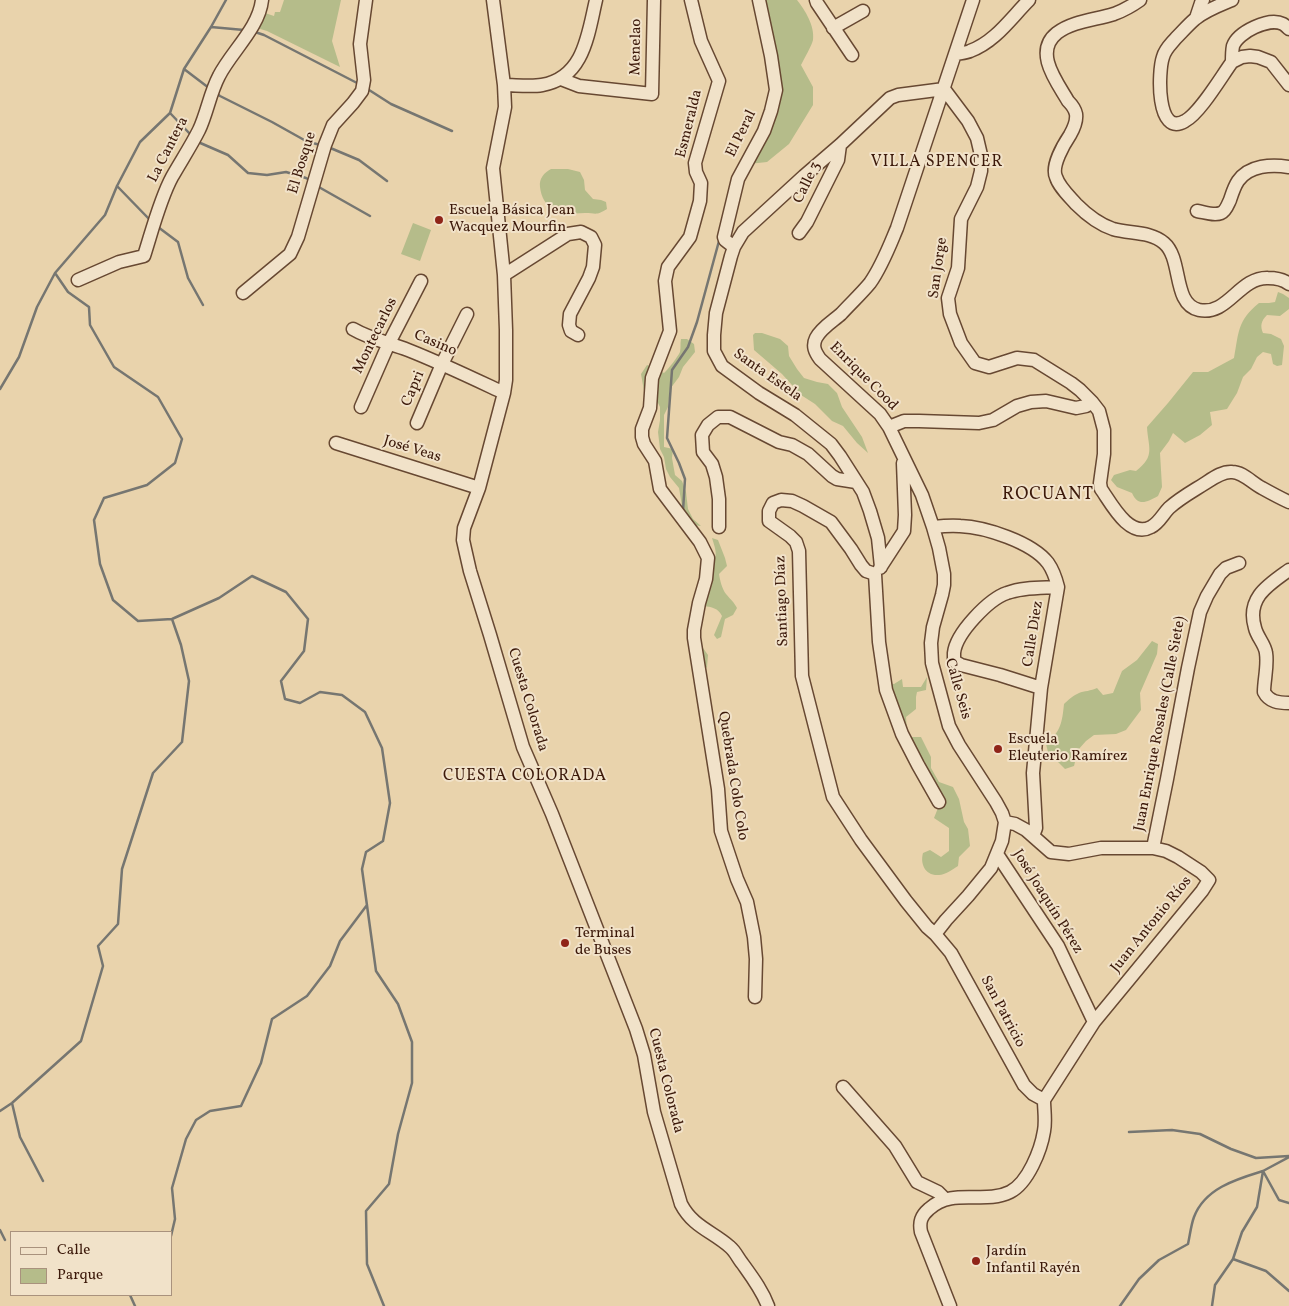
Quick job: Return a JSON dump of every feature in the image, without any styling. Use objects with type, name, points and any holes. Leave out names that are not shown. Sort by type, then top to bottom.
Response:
[{"type":"street","name":"La Cantera","points":[[78,280],[119,262],[144,256],[172,177],[200,128],[219,76],[259,14],[262,0]]},
{"type":"street","name":"El Bosque","points":[[243,293],[290,254],[298,237],[325,145],[333,125],[362,91],[364,80],[360,44],[366,0]]},
{"type":"street","name":"Cuesta Colorada","points":[[493,0],[505,107],[493,168],[504,275],[506,380],[479,488],[463,534],[464,549],[523,747],[555,822],[636,1029],[644,1055],[654,1112],[681,1204],[686,1214],[695,1223],[715,1235],[732,1249],[764,1295],[768,1306]]},
{"type":"street","points":[[504,86],[542,85],[561,79],[576,64],[584,49],[596,0]]},
{"type":"street","name":"Menelao","points":[[561,79],[579,86],[652,94],[654,0]]},
{"type":"street","name":"Esmeralda","points":[[691,0],[701,41],[719,81],[696,154],[696,172],[701,183],[700,201],[690,236],[668,267],[665,281],[670,331],[652,378],[650,408],[642,429],[642,437],[644,444],[655,461],[660,489],[700,542],[708,558]]},
{"type":"street","name":"El Peral","points":[[734,247],[724,237],[738,179],[764,131],[776,90],[759,0]]},
{"type":"street","points":[[816,0],[852,55]]},
{"type":"street","name":"Enrique Cood","points":[[973,0],[944,89],[884,258],[869,283],[816,337],[814,351],[820,359],[880,414],[889,426],[904,421],[979,423],[993,420],[1017,406],[1031,402],[1046,401],[1076,408],[1086,406],[1092,402]]},
{"type":"street","points":[[955,54],[969,52],[985,44],[1029,0]]},
{"type":"street","points":[[1140,0],[1115,14],[1088,19],[1069,27],[1056,34],[1050,41],[1047,48],[1051,72],[1076,113],[1075,126],[1058,157],[1055,176],[1064,190],[1094,220],[1114,229],[1143,234],[1163,242],[1174,257],[1184,300],[1198,310],[1219,307],[1255,279],[1274,278],[1289,284]]},
{"type":"street","points":[[1196,18],[1201,3],[1204,0]]},
{"type":"street","points":[[1232,0],[1196,18],[1167,48],[1162,57],[1160,96],[1168,122],[1174,124],[1183,122],[1194,115],[1232,62],[1242,57],[1258,57],[1271,62],[1289,85]]},
{"type":"street","points":[[833,28],[862,11]]},
{"type":"street","points":[[1232,62],[1234,44],[1245,32],[1264,22],[1282,23],[1289,29]]},
{"type":"street","name":"Santa Estela","points":[[939,802],[902,734],[886,690],[876,618],[878,538],[863,492],[830,444],[795,415],[759,393],[722,366],[714,352],[716,313],[722,288],[734,247],[743,232],[890,98],[898,95],[944,89]]},
{"type":"street","name":"San Jorge","points":[[944,89],[968,121],[977,138],[981,155],[981,171],[977,186],[961,219],[958,268],[948,298],[950,314],[961,343],[975,363],[989,368],[1018,358],[1034,360],[1071,383],[1092,402],[1099,410],[1104,430],[1101,489],[1123,520],[1137,529],[1144,529],[1157,523],[1174,503],[1211,479],[1228,472],[1240,474],[1289,502]]},
{"type":"street","name":"Calle 3","points":[[799,233],[807,222],[838,160],[840,145]]},
{"type":"street","points":[[1197,211],[1214,214],[1221,213],[1226,208],[1238,181],[1254,170],[1266,166],[1289,167]]},
{"type":"street","points":[[504,275],[568,234],[582,232],[592,237],[595,245],[593,267],[570,314],[569,325],[571,331],[578,335]]},
{"type":"street","name":"Montecarlos","points":[[361,407],[389,343],[421,281]]},
{"type":"street","name":"Capri","points":[[418,423],[442,364],[468,314]]},
{"type":"street","name":"Casino","points":[[353,329],[364,336],[389,343],[442,364],[504,393]]},
{"type":"street","points":[[720,527],[716,477],[712,464],[703,452],[702,435],[708,425],[718,417],[730,417],[779,442],[792,445],[808,454],[832,476],[856,482]]},
{"type":"street","name":"Calle Seis","points":[[889,426],[922,496],[941,556],[944,585],[933,627],[931,643],[932,663],[949,726],[1002,812],[1005,822]]},
{"type":"street","name":"José Veas","points":[[336,443],[479,488]]},
{"type":"street","points":[[878,570],[904,531],[903,456]]},
{"type":"street","name":"Santiago Díaz","points":[[878,570],[866,571],[831,522],[792,501],[781,500],[773,503],[769,511],[770,521],[796,542],[799,551],[802,676],[833,797],[861,840],[906,901],[927,928],[935,934]]},
{"type":"street","name":"Calle Diez","points":[[933,526],[961,526],[988,531],[1014,539],[1032,549],[1047,562],[1056,580],[1058,588],[1041,688],[1033,773],[1036,828],[1033,836]]},
{"type":"street","name":"Quebrada Colo Colo","points":[[708,558],[706,579],[694,630],[694,638],[718,788],[721,831],[737,880],[747,902],[754,936],[756,959],[755,997]]},
{"type":"street","name":"Juan Enrique Rosales (Calle Siete)","points":[[1153,848],[1200,612],[1220,574],[1226,568],[1240,563]]},
{"type":"street","points":[[1289,570],[1262,591],[1257,597],[1253,610],[1255,630],[1266,653],[1264,692],[1270,700],[1289,703]]},
{"type":"street","points":[[1041,688],[961,665],[954,661],[954,651],[965,629],[996,598],[1021,589],[1058,588]]},
{"type":"street","points":[[935,934],[991,868],[1002,841],[1005,822]]},
{"type":"street","name":"Juan Antonio Ríos","points":[[1005,822],[1015,824],[1026,830],[1051,852],[1069,854],[1101,848],[1153,848],[1166,851],[1178,857],[1209,880],[1094,1022],[1044,1100]]},
{"type":"street","name":"José Joaquín Pérez","points":[[997,854],[1058,946],[1094,1022]]},
{"type":"street","name":"San Patricio","points":[[935,934],[952,954],[1024,1085],[1033,1094],[1044,1100]]},
{"type":"street","points":[[843,1087],[895,1146],[917,1182],[938,1192],[945,1199]]},
{"type":"street","points":[[950,1306],[921,1232],[919,1225],[921,1218],[933,1205],[945,1199],[994,1197],[1010,1192],[1025,1179],[1039,1150],[1045,1129],[1044,1100]]},
{"type":"green space","points":[[284,0],[341,0],[332,41],[340,67],[267,31],[257,28],[265,13],[274,16],[275,12],[280,12]]},
{"type":"green space","points":[[762,0],[797,0],[809,18],[813,40],[801,65],[813,87],[813,105],[789,144],[767,162],[749,164],[777,77],[779,61],[768,32]]},
{"type":"green space","points":[[551,169],[568,169],[580,172],[584,180],[585,190],[593,199],[606,202],[607,209],[596,214],[562,212],[550,207],[542,195],[540,181],[542,176]]},
{"type":"green space","points":[[413,223],[431,230],[420,261],[401,254]]},
{"type":"green space","points":[[1278,292],[1289,298],[1289,309],[1280,316],[1267,315],[1262,321],[1261,326],[1263,333],[1271,334],[1281,339],[1284,346],[1282,365],[1277,366],[1273,364],[1271,354],[1263,352],[1257,357],[1251,369],[1243,377],[1237,393],[1227,409],[1210,412],[1212,425],[1200,435],[1185,443],[1173,433],[1160,453],[1162,487],[1158,496],[1140,502],[1132,493],[1117,487],[1111,480],[1114,475],[1130,470],[1136,471],[1149,456],[1147,427],[1193,372],[1208,372],[1234,358],[1238,334],[1243,321],[1259,303],[1275,302]]},
{"type":"green space","points":[[755,333],[762,333],[780,339],[788,346],[789,356],[804,378],[828,384],[837,393],[842,407],[862,437],[868,453],[843,426],[832,421],[815,404],[801,395],[782,374],[754,350],[753,335]]},
{"type":"green space","points":[[681,339],[687,339],[694,344],[695,352],[683,367],[679,377],[670,389],[668,407],[664,415],[664,447],[673,449],[672,458],[675,475],[682,481],[686,492],[688,509],[693,519],[701,526],[692,525],[683,512],[679,488],[666,469],[664,457],[660,449],[658,432],[660,407],[644,391],[641,374],[647,365],[664,373],[680,352]]},
{"type":"green space","points":[[712,538],[718,540],[727,566],[719,574],[722,587],[737,608],[733,615],[725,619],[721,637],[717,639],[714,635],[722,616],[714,608],[703,606],[698,641],[708,655],[707,667],[700,674],[687,630],[709,567],[715,557]]},
{"type":"green space","points":[[1152,641],[1158,644],[1157,654],[1140,693],[1141,710],[1126,730],[1116,734],[1094,735],[1086,741],[1078,750],[1074,766],[1065,769],[1048,752],[1046,744],[1055,735],[1060,726],[1064,704],[1081,692],[1097,688],[1103,695],[1113,693],[1122,671],[1137,660]]},
{"type":"green space","points":[[881,656],[889,663],[887,683],[894,684],[902,679],[903,687],[921,687],[927,677],[926,690],[917,692],[916,709],[906,717],[907,731],[911,737],[921,737],[931,757],[931,768],[939,782],[953,787],[959,799],[964,822],[968,829],[970,846],[959,857],[958,866],[941,875],[930,874],[923,865],[922,857],[923,853],[930,850],[941,857],[949,851],[949,828],[934,818],[940,803],[898,734]]},
{"type":"waterway","points":[[0,389],[19,357],[37,307],[55,273],[105,215],[117,186],[140,142],[170,113],[184,69],[226,0]]},
{"type":"waterway","points":[[211,27],[244,30]]},
{"type":"waterway","points":[[255,32],[359,84]]},
{"type":"waterway","points":[[184,69],[209,88]]},
{"type":"waterway","points":[[366,88],[391,104],[452,131]]},
{"type":"waterway","points":[[216,93],[306,141],[320,145]]},
{"type":"waterway","points":[[170,113],[191,135]]},
{"type":"waterway","points":[[198,142],[228,155],[248,173],[267,175],[286,172],[311,181]]},
{"type":"waterway","points":[[328,147],[359,160],[387,181]]},
{"type":"waterway","points":[[117,186],[150,220]]},
{"type":"waterway","points":[[317,186],[370,216]]},
{"type":"waterway","points":[[158,227],[178,242],[188,278],[203,305]]},
{"type":"waterway","name":"Quebrada Colo Colo","points":[[683,511],[685,479],[667,438],[672,370],[688,347],[697,322],[719,241]]},
{"type":"waterway","points":[[55,273],[68,292],[89,307],[90,325],[114,367],[158,397],[182,439],[175,463],[147,485],[104,498],[94,520],[100,564],[113,600],[138,621],[172,619],[219,598],[252,576],[286,592],[308,619],[304,651],[281,681],[285,699],[300,703],[320,692],[342,695],[365,712],[382,748],[390,803],[383,841],[366,852],[362,869],[376,971],[398,1004],[412,1042],[412,1083],[398,1134],[389,1184],[366,1211],[367,1264],[384,1306]]},
{"type":"waterway","points":[[0,1111],[12,1103],[81,1041],[103,966],[98,946],[118,924],[122,869],[153,773],[182,742],[189,681],[181,645],[172,619]]},
{"type":"waterway","points":[[172,1232],[175,1219],[172,1188],[186,1139],[196,1120],[210,1111],[241,1106],[261,1063],[272,1019],[307,996],[330,966],[340,941],[367,905]]},
{"type":"waterway","points":[[12,1103],[20,1137],[43,1181]]},
{"type":"waterway","points":[[1129,1132],[1172,1130],[1200,1134],[1231,1149],[1256,1158],[1289,1156]]},
{"type":"waterway","points":[[1212,1306],[1215,1285],[1233,1259],[1242,1232],[1257,1207],[1263,1171],[1289,1157]]},
{"type":"waterway","points":[[1120,1306],[1139,1279],[1159,1260],[1188,1244],[1193,1220],[1199,1207],[1223,1186],[1263,1171],[1279,1200],[1289,1203]]},
{"type":"waterway","points":[[0,1230],[5,1240]]},
{"type":"waterway","points":[[1233,1259],[1266,1271],[1289,1291]]},
{"type":"waterway","points":[[130,1296],[135,1306]]},
{"type":"place","name":"Escuela Básica Jean Wacquez Mourfin","points":[[439,220]]},
{"type":"place","name":"Escuela Eleuterio Ramírez","points":[[998,749]]},
{"type":"place","name":"Terminal de Buses","points":[[565,943]]},
{"type":"place","name":"Jardín Infantil Rayén","points":[[976,1261]]},
{"type":"district","name":"VILLA SPENCER","points":[[937,163]]},
{"type":"district","name":"ROCUANT","points":[[1048,496]]},
{"type":"district","name":"CUESTA COLORADA","points":[[525,777]]}]
